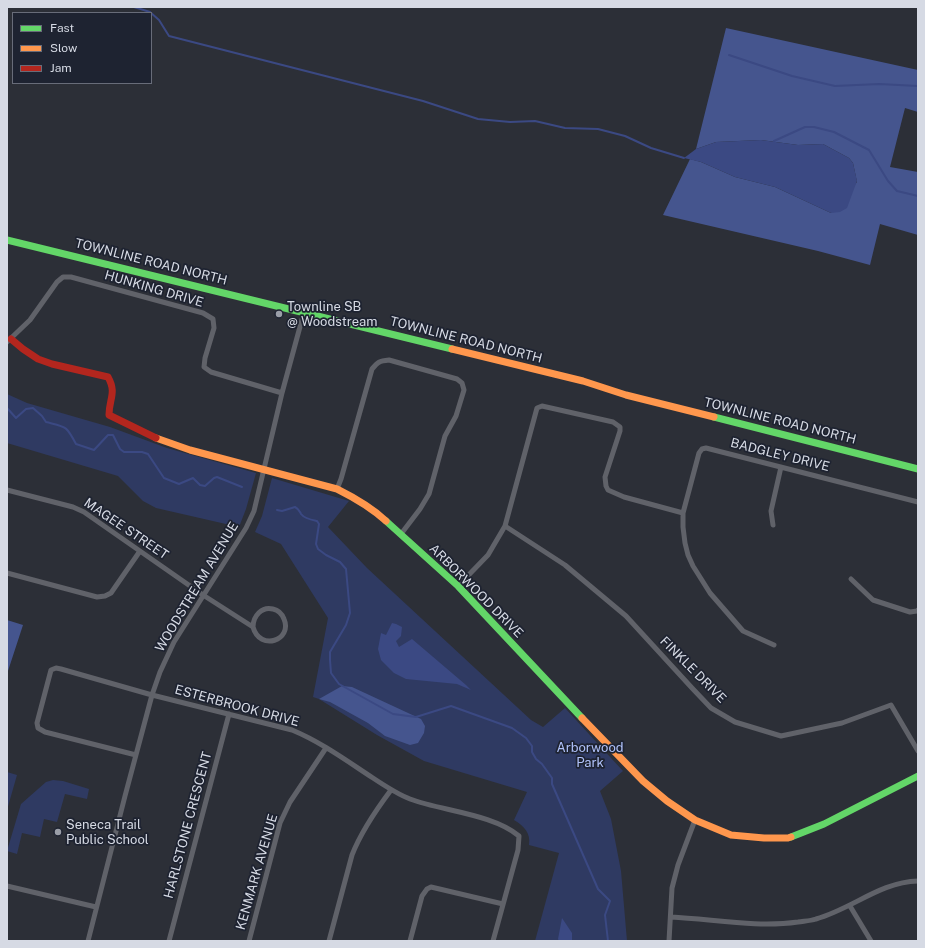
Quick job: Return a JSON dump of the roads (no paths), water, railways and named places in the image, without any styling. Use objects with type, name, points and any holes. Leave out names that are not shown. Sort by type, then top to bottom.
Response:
[{"type":"street","name":"TOWNLINE ROAD NORTH","points":[[7,240],[583,381],[626,395],[918,469]]},
{"type":"street","name":"HUNKING DRIVE","points":[[9,341],[30,320],[57,282],[64,277],[71,277],[203,313],[213,319],[214,328],[205,358],[204,367],[211,372],[282,393]]},
{"type":"street","name":"WOODSTREAM AVENUE","points":[[88,941],[136,755],[160,672],[174,642],[246,528],[254,511],[282,393],[304,312]]},
{"type":"street","name":"ARBORWOOD DRIVE","points":[[9,341],[38,359],[52,364],[108,377],[114,390],[108,410],[109,415],[158,439],[190,450],[337,489],[376,512],[458,586],[564,699],[643,780],[667,801],[695,820],[731,835],[764,838],[788,838],[824,824],[918,776]]},
{"type":"street","points":[[337,489],[372,369],[377,363],[380,361],[389,360],[457,379],[462,383],[464,390],[456,416],[445,436],[428,494],[420,509],[401,534]]},
{"type":"street","points":[[458,586],[488,555],[505,526],[537,408],[542,406],[613,422],[620,427],[605,477],[608,490],[624,497],[683,513],[684,532],[688,555],[710,593],[743,631],[774,645]]},
{"type":"street","name":"BADGLEY DRIVE","points":[[683,513],[699,453],[702,449],[706,448],[918,502]]},
{"type":"street","points":[[773,525],[771,511],[780,466]]},
{"type":"street","name":"MAGEE STREET","points":[[7,490],[73,507],[84,512],[203,595],[253,627]]},
{"type":"street","name":"FINKLE DRIVE","points":[[505,526],[565,566],[626,616],[711,708],[735,722],[781,736],[842,723],[891,705],[918,751]]},
{"type":"street","points":[[7,572],[97,596],[105,596],[111,593],[140,551]]},
{"type":"street","points":[[851,579],[873,600],[910,612],[918,610]]},
{"type":"street","points":[[269,608],[280,612],[283,616],[286,627],[281,636],[277,640],[272,641],[267,641],[257,636],[253,627],[255,617],[259,612],[269,608]]},
{"type":"street","name":"ESTERBROOK DRIVE","points":[[136,755],[45,732],[38,728],[37,723],[51,670],[56,668],[152,696],[292,730],[326,748],[391,790],[430,805],[495,822],[513,831],[519,836],[518,850],[493,941]]},
{"type":"street","name":"HARLSTONE CRESCENT","points":[[169,941],[229,714]]},
{"type":"street","name":"KENMARK AVENUE","points":[[248,941],[280,822],[290,802],[326,748]]},
{"type":"street","points":[[329,941],[355,847],[380,804],[391,790]]},
{"type":"street","points":[[669,941],[672,888],[678,865],[695,820]]},
{"type":"street","points":[[671,917],[737,923],[790,923],[815,919],[833,913],[850,906],[886,887],[908,881],[918,881]]},
{"type":"street","points":[[7,886],[96,907]]},
{"type":"street","points":[[410,941],[422,896],[427,889],[431,887],[503,904]]},
{"type":"street","points":[[850,906],[871,941]]},
{"type":"waterway","points":[[134,7],[150,12]]},
{"type":"waterway","points":[[152,14],[159,20],[169,36],[423,101],[478,119],[510,122],[535,121],[565,128],[598,129],[625,136],[651,148],[684,158]]},
{"type":"waterway","points":[[729,55],[792,76],[835,86],[879,84],[918,86]]},
{"type":"waterway","points":[[774,141],[805,127],[814,127],[834,132],[869,150],[888,181],[897,191],[918,196]]},
{"type":"waterway","points":[[7,408],[16,418],[26,409],[33,408],[46,422],[65,428],[70,433],[76,444],[94,450],[108,435],[113,435],[120,449],[124,452],[142,452],[148,454],[164,478],[179,484],[193,478],[200,485],[205,486],[217,477],[242,487]]},
{"type":"waterway","points":[[277,510],[282,511],[295,507],[304,517],[317,521],[319,524],[316,544],[318,549],[340,562],[346,569],[350,613],[346,625],[330,652],[331,673],[339,684],[393,714],[416,717],[451,706],[512,728],[526,738],[532,746],[532,752],[536,759],[542,764],[552,778],[552,784],[598,889],[610,901],[605,915],[608,941]]},
{"type":"place","name":"Townline SB @ Woodstream","points":[[279,314]]},
{"type":"place","name":"Seneca Trail Public School","points":[[58,832]]},
{"type":"park label","name":"Arborwood Park","points":[[590,756]]}]
